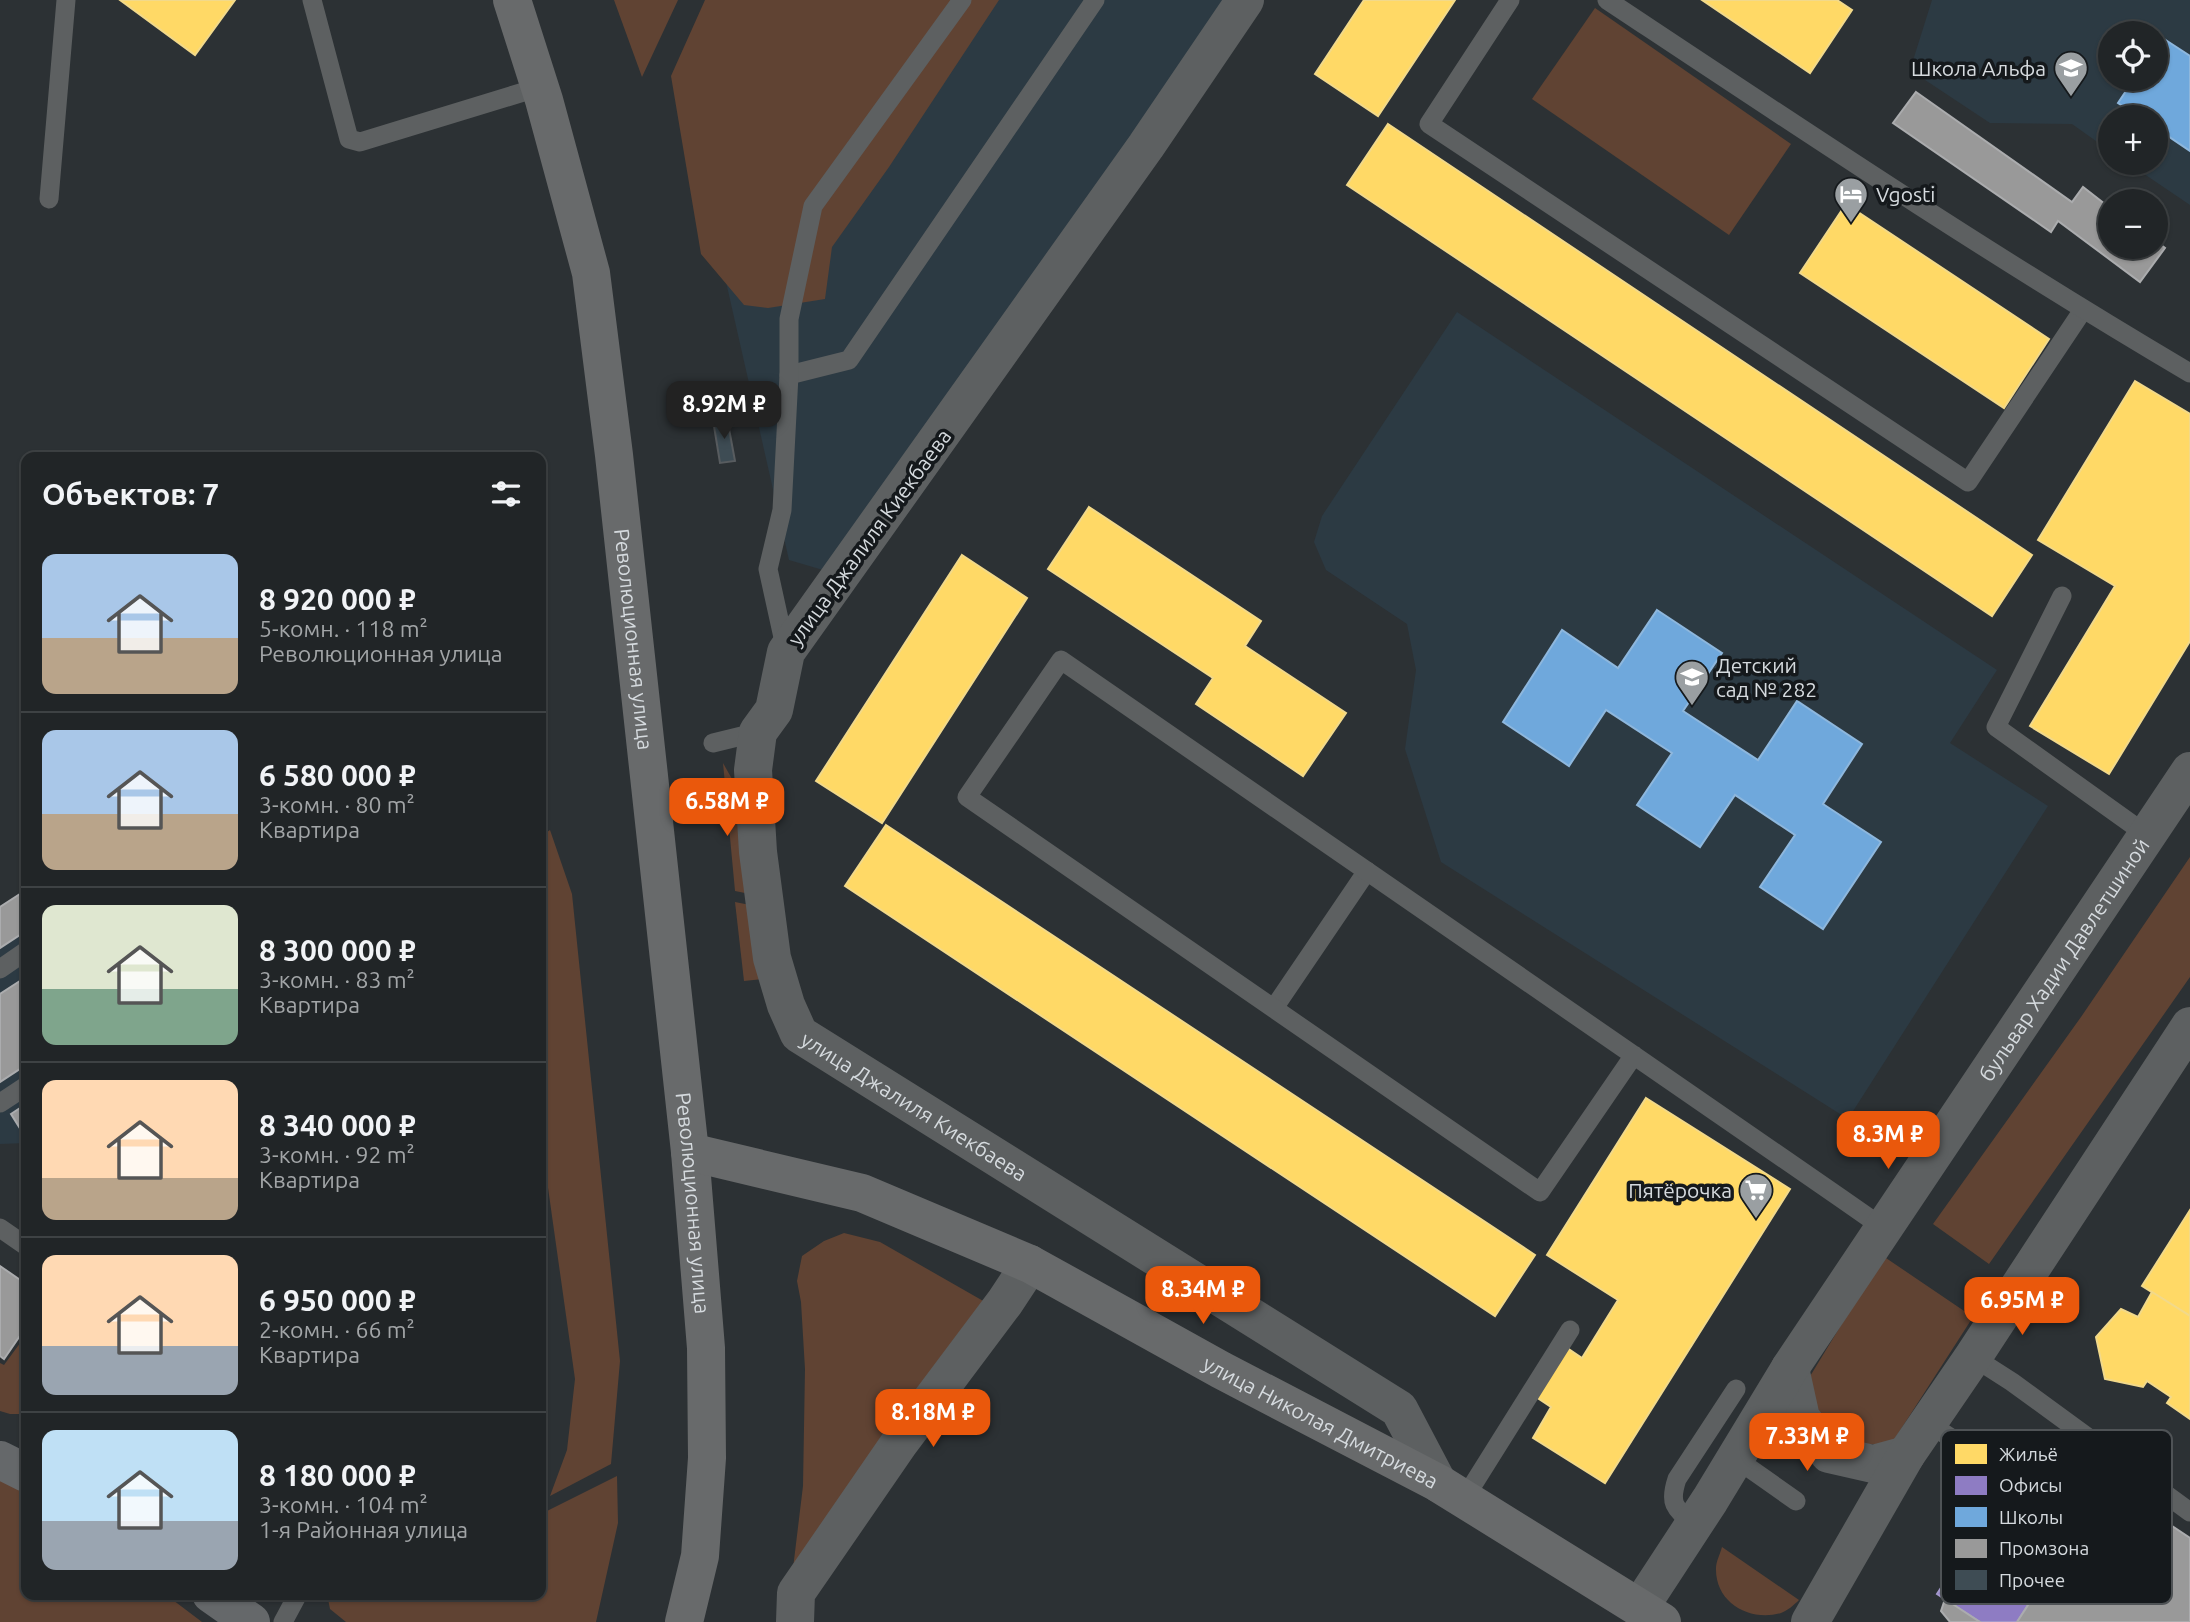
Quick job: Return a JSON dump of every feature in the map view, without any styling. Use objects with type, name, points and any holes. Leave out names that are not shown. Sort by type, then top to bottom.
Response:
[{"type":"main road","name":"Революционная улица","points":[[512,0],[540,87],[591,273],[614,455],[690,1152],[706,1349],[707,1458],[700,1556],[684,1622]]},
{"type":"main road","name":"улица Николая Дмитриева","points":[[690,1152],[862,1193],[1030,1264],[1221,1370],[1451,1491],[1651,1614]]},
{"type":"main road","points":[[0,1460],[21,1470]]},
{"type":"main road","points":[[220,1600],[251,1622]]},
{"type":"street","name":"улица Джалиля Киекбаева","points":[[1245,0],[1131,168],[786,652],[774,710],[758,732],[753,770],[761,879],[772,958],[786,1005],[799,1034],[1399,1409],[1451,1491]]},
{"type":"street","name":"бульвар Хадии Давлетшиной","points":[[1651,1614],[1693,1523],[1790,1368],[2190,771]]},
{"type":"street","points":[[1810,1622],[1906,1455],[2190,1026]]},
{"type":"street","points":[[795,1622],[796,1593],[900,1442],[1005,1303],[1030,1264]]},
{"type":"street","points":[[1790,1368],[1801,1418],[1829,1454],[1873,1464],[1906,1455]]},
{"type":"lane","points":[[49,199],[66,0]]},
{"type":"lane","points":[[312,0],[349,139],[360,142],[540,87]]},
{"type":"lane","points":[[786,652],[768,569],[782,510],[789,319],[813,206],[962,0]]},
{"type":"lane","points":[[789,375],[849,360],[1095,0]]},
{"type":"lane","points":[[1510,0],[1429,124],[1968,482],[2083,310]]},
{"type":"lane","points":[[1607,0],[1858,166],[2083,310],[2190,373]]},
{"type":"lane","points":[[2062,596],[1996,727],[2147,835]]},
{"type":"lane","points":[[1634,1055],[1540,1192],[967,797],[1061,660],[1885,1228]]},
{"type":"lane","points":[[713,743],[758,732]]},
{"type":"lane","points":[[1273,1008],[1367,871]]},
{"type":"lane","points":[[0,969],[21,954]]},
{"type":"lane","points":[[0,1103],[21,1089]]},
{"type":"lane","points":[[0,1228],[21,1243]]},
{"type":"lane","points":[[1451,1491],[1570,1330]]},
{"type":"lane","points":[[1973,1357],[2078,1430]]},
{"type":"lane","points":[[1693,1523],[1674,1505],[1672,1494],[1677,1479],[1736,1389]]},
{"type":"lane","points":[[1928,1423],[1941,1431]]},
{"type":"lane","points":[[1735,1458],[1796,1501]]},
{"type":"lane","points":[[2172,1499],[2190,1512]]},
{"type":"lane","points":[[283,1622],[295,1600]]},
{"type":"shaded area","points":[[614,0],[678,0],[642,77]]},
{"type":"shaded area","points":[[705,0],[999,0],[889,167],[832,247],[825,299],[768,308],[744,305],[701,254],[671,76]]},
{"type":"shaded area","points":[[898,0],[1228,0],[823,570],[789,560],[724,273]]},
{"type":"shaded area","name":"Школа Альфа","points":[[1932,0],[2190,0],[2190,205],[2146,175],[2168,175],[2168,105],[2098,105],[2098,142],[2072,124],[1990,123],[1910,70]]},
{"type":"shaded area","points":[[1595,8],[1791,144],[1729,235],[1532,99]]},
{"type":"shaded area","name":"Детский сад № 282","points":[[1457,312],[1997,670],[1950,743],[2048,806],[1848,1119],[1441,862],[1405,749],[1416,670],[1407,624],[1326,570],[1314,542],[1322,516]]},
{"type":"shaded area","points":[[723,763],[736,786],[750,894],[735,891]]},
{"type":"shaded area","points":[[550,830],[572,894],[620,1361],[611,1464],[550,1496],[567,1450],[575,1379],[546,1173],[546,833]]},
{"type":"shaded area","points":[[2190,857],[2190,977],[1989,1264],[1933,1224],[2081,1017]]},
{"type":"shaded area","points":[[21,893],[21,1143],[0,1144],[0,907]]},
{"type":"shaded area","points":[[735,902],[755,906],[763,979],[744,981]]},
{"type":"shaded area","points":[[844,1233],[880,1242],[992,1306],[791,1585],[803,1486],[805,1369],[797,1281],[802,1256],[824,1241]]},
{"type":"shaded area","points":[[1883,1256],[1973,1317],[1892,1443],[1852,1443],[1834,1437],[1820,1422],[1814,1407],[1809,1378]]},
{"type":"shaded area","points":[[21,1342],[21,1414],[0,1411],[0,1363],[4,1365]]},
{"type":"shaded area","points":[[617,1476],[618,1523],[596,1622],[346,1622],[330,1609],[328,1600],[546,1600],[546,1512]]},
{"type":"shaded area","points":[[0,1480],[21,1489],[21,1600],[173,1600],[202,1622],[0,1622]]},
{"type":"shaded area","points":[[1722,1547],[1799,1600],[1783,1612],[1769,1615],[1758,1615],[1736,1607],[1721,1591],[1717,1580],[1716,1566]]},
{"type":"building: Жильё","points":[[120,0],[235,0],[195,55]]},
{"type":"building: Жильё","points":[[1364,0],[1455,0],[1378,116],[1315,74]]},
{"type":"building: Жильё","points":[[1702,0],[1837,0],[1852,10],[1810,73]]},
{"type":"building: Жильё","points":[[1388,124],[2032,555],[1992,616],[1347,185]]},
{"type":"building: Жильё","points":[[1846,204],[2049,339],[2004,408],[1800,273]]},
{"type":"building: Жильё","points":[[2135,381],[2190,414],[2190,641],[2109,774],[2030,726],[2115,586],[2038,540]]},
{"type":"building: Жильё","points":[[1089,507],[1261,621],[1245,646],[1346,713],[1303,776],[1196,704],[1213,678],[1048,569]]},
{"type":"building: Жильё","points":[[962,555],[1027,598],[882,823],[816,781]]},
{"type":"building: Жильё","points":[[886,825],[1535,1255],[1495,1316],[845,886]]},
{"type":"building: Жильё","points":[[1646,1098],[1790,1189],[1605,1483],[1533,1438],[1551,1407],[1536,1397],[1567,1348],[1582,1358],[1618,1300],[1547,1255]]},
{"type":"building: Жильё","points":[[2190,1210],[2190,1316],[2142,1286]]},
{"type":"building: Жильё","points":[[2152,1292],[2190,1316],[2190,1419],[2167,1403],[2171,1397],[2147,1381],[2143,1387],[2105,1379],[2096,1337],[2121,1309],[2138,1317]]},
{"type":"building: Офисы","points":[[1952,1604],[2029,1604],[2017,1622],[1980,1622]]},
{"type":"building: Школы","points":[[2168,42],[2190,56],[2190,151],[2168,136],[2168,105],[2118,103],[2126,91],[2168,91]]},
{"type":"building: Школы","points":[[1657,610],[1722,653],[1683,711],[1758,760],[1797,701],[1862,744],[1823,804],[1881,842],[1823,929],[1760,887],[1795,835],[1735,795],[1700,847],[1637,805],[1672,753],[1606,710],[1569,766],[1503,722],[1562,630],[1618,668]]},
{"type":"building: Промзона","points":[[1916,92],[2072,202],[2083,187],[2098,199],[2098,251],[2058,221],[2051,232],[1893,123]]},
{"type":"building: Промзона","points":[[2109,259],[2157,259],[2140,282]]},
{"type":"building: Промзона","points":[[21,893],[21,934],[0,948],[0,907]]},
{"type":"building: Промзона","points":[[21,980],[21,1068],[0,1082],[0,994]]},
{"type":"building: Промзона","points":[[21,1107],[21,1130],[11,1114]]},
{"type":"building: Промзона","points":[[0,1266],[21,1281],[21,1334],[4,1359],[0,1356]]},
{"type":"building: Промзона","points":[[2172,1526],[2190,1538],[2190,1622],[2017,1622],[2029,1604],[2172,1604]]},
{"type":"building: Промзона","points":[[1943,1604],[1953,1604],[1980,1622],[1950,1622],[1941,1611]]},
{"type":"building: Прочее","points":[[727,418],[735,461],[720,463],[713,420]]},
{"type":"place","name":"Школа Альфа","points":[[2071,98]]},
{"type":"place","name":"Vgosti","points":[[1851,224]]},
{"type":"place","name":"Детский сад № 282","points":[[1692,707]]},
{"type":"place","name":"Пятёрочка","points":[[1756,1220]]}]
